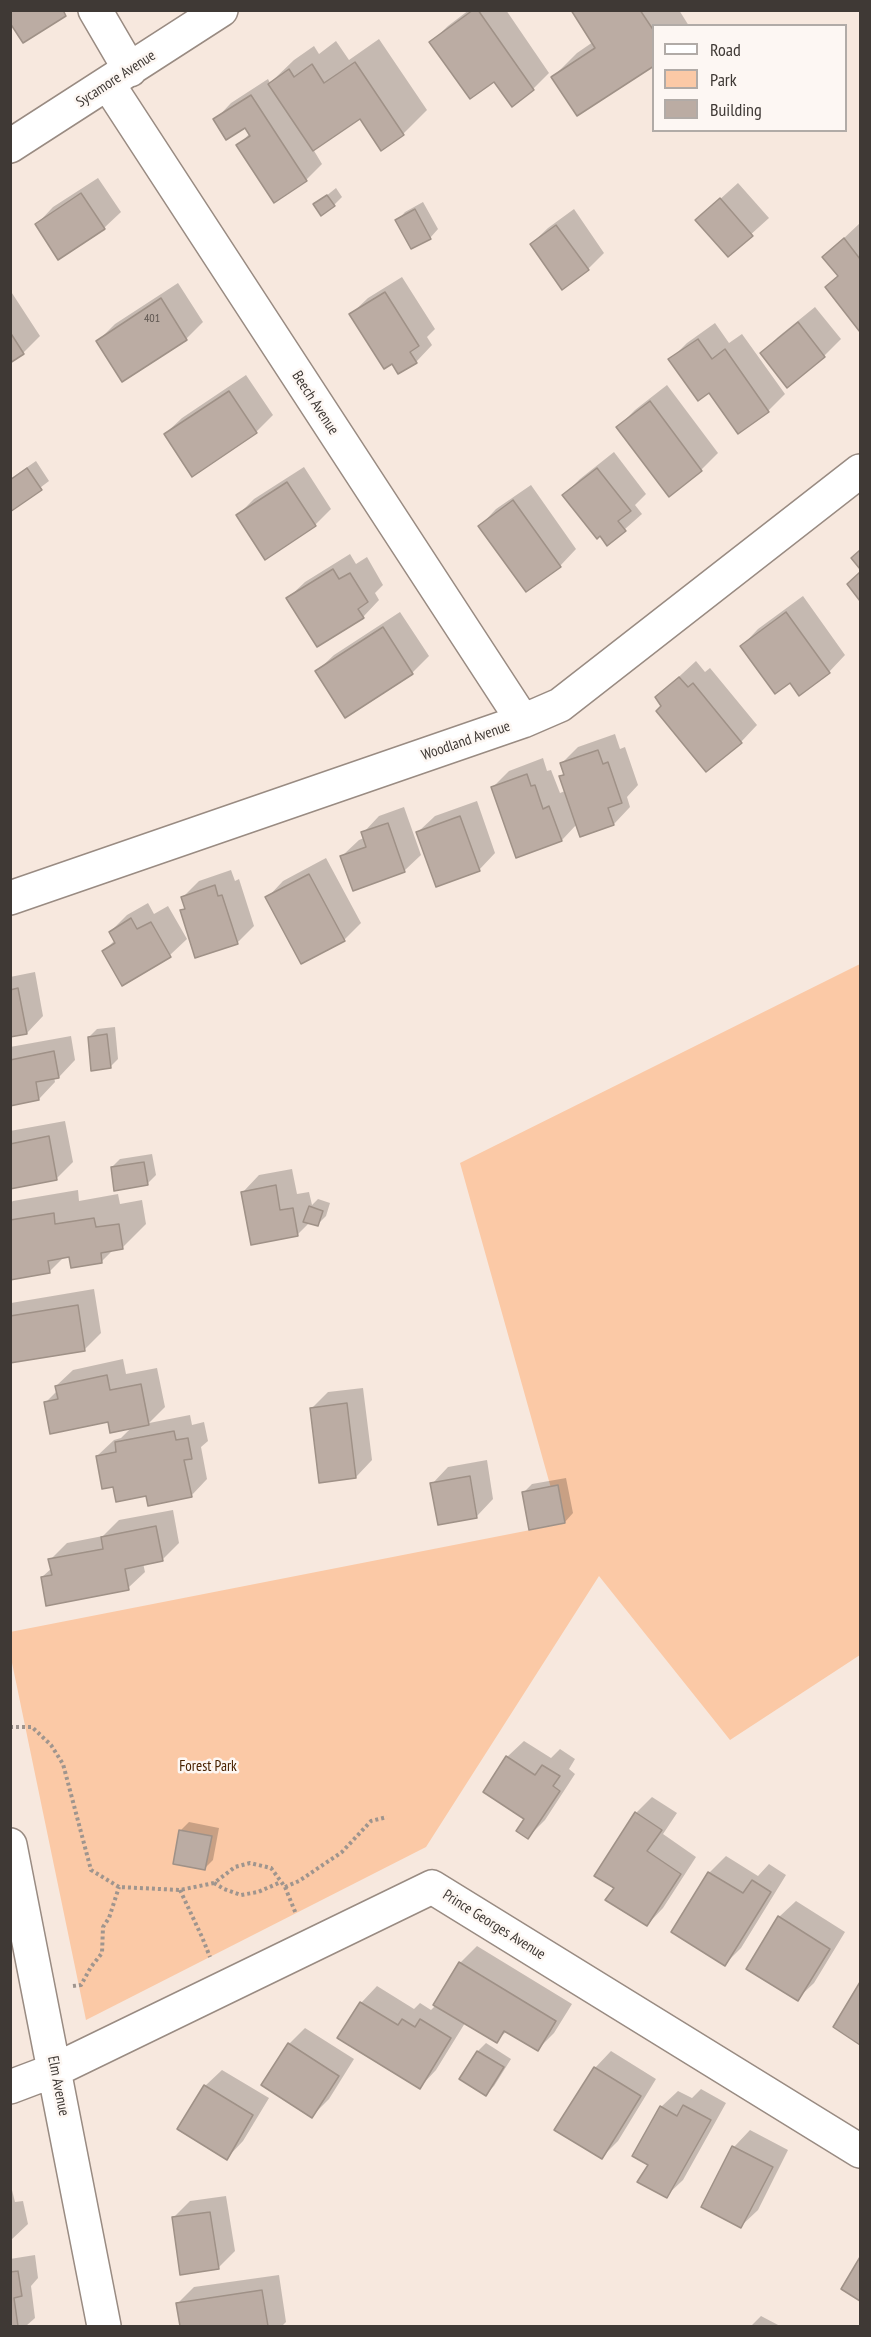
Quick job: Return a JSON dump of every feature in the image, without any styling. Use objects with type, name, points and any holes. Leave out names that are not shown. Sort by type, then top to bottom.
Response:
[{"type":"street","name":"Beech Avenue","points":[[95,10],[119,77],[523,721]]},
{"type":"street","name":"Sycamore Avenue","points":[[10,146],[222,10]]},
{"type":"street","name":"Woodland Avenue","points":[[10,898],[523,721],[560,705],[861,471]]},
{"type":"street","name":"Elm Avenue","points":[[10,1845],[104,2326]]},
{"type":"street","name":"Prince Georges Avenue","points":[[10,2087],[54,2070],[432,1887],[861,2151]]},
{"type":"path","points":[[10,1727],[32,1728],[51,1745],[63,1764],[91,1870],[119,1887],[180,1890],[214,1883],[235,1867],[250,1863],[271,1868],[285,1887],[310,1946]]},
{"type":"path","points":[[285,1887],[299,1881],[342,1852],[371,1821],[387,1817]]},
{"type":"path","points":[[214,1883],[242,1895],[258,1892],[281,1882]]},
{"type":"path","points":[[39,1991],[81,1985],[102,1953],[103,1927],[109,1918],[119,1887]]},
{"type":"path","points":[[180,1890],[202,1936],[221,1989]]},
{"type":"green space","name":"Forest Park","points":[[860,964],[860,1655],[730,1740],[599,1576],[426,1847],[86,2020],[11,1658],[10,1632],[561,1524],[460,1163]]},
{"type":"building","points":[[10,10],[63,10],[66,16],[23,43],[10,23]]},
{"type":"building","points":[[473,10],[478,10],[534,90],[512,107],[494,82],[470,99],[429,42]]},
{"type":"building","points":[[571,10],[640,10],[652,28],[652,67],[577,116],[551,77],[595,48]]},
{"type":"building","points":[[355,62],[404,135],[381,151],[360,119],[313,151],[268,84],[289,69],[294,77],[312,64],[324,83]]},
{"type":"building","points":[[251,95],[307,181],[274,203],[236,145],[250,136],[245,128],[226,140],[213,119]]},
{"type":"building","points":[[81,193],[105,229],[58,260],[35,224]]},
{"type":"building","points":[[327,195],[335,206],[321,216],[313,204]]},
{"type":"building","points":[[720,198],[753,236],[728,257],[695,220]]},
{"type":"building","points":[[415,209],[431,239],[411,249],[395,220]]},
{"type":"building","points":[[556,225],[589,270],[562,290],[530,244]]},
{"type":"building","points":[[844,238],[860,259],[860,332],[825,287],[838,276],[822,257]]},
{"type":"building","points":[[385,292],[419,346],[410,352],[417,363],[398,374],[392,364],[384,369],[349,314]]},
{"type":"building","points":[[161,298],[187,340],[122,382],[96,341]]},
{"type":"building","points":[[798,322],[825,357],[787,388],[760,353]]},
{"type":"building","points":[[10,332],[24,354],[10,363]]},
{"type":"building","points":[[698,339],[712,359],[725,349],[769,412],[738,434],[709,393],[698,401],[668,359]]},
{"type":"building","points":[[229,391],[257,433],[192,477],[164,434]]},
{"type":"building","points":[[650,401],[702,471],[669,497],[616,427]]},
{"type":"building","points":[[27,468],[42,490],[10,512],[10,480]]},
{"type":"building","points":[[597,468],[631,511],[618,521],[626,531],[607,546],[600,536],[597,539],[562,495]]},
{"type":"building","points":[[287,482],[316,526],[265,560],[236,515]]},
{"type":"building","points":[[513,500],[561,567],[526,592],[478,526]]},
{"type":"building","points":[[860,550],[860,569],[851,558]]},
{"type":"building","points":[[333,569],[339,579],[350,573],[368,602],[358,609],[364,618],[317,647],[286,598]]},
{"type":"building","points":[[860,572],[860,601],[847,584]]},
{"type":"building","points":[[786,612],[830,673],[799,696],[790,683],[775,694],[740,646]]},
{"type":"building","points":[[383,627],[413,674],[345,718],[315,671]]},
{"type":"building","points":[[679,677],[688,687],[693,683],[742,743],[706,772],[656,711],[661,706],[655,697]]},
{"type":"building","points":[[598,750],[603,764],[608,762],[622,803],[608,808],[614,825],[580,837],[559,776],[564,775],[560,763]]},
{"type":"building","points":[[527,774],[531,786],[535,785],[543,809],[549,806],[562,841],[516,858],[491,787]]},
{"type":"building","points":[[460,816],[480,871],[436,887],[416,832]]},
{"type":"building","points":[[388,823],[405,872],[353,891],[340,856],[366,847],[361,832]]},
{"type":"building","points":[[309,874],[345,941],[301,964],[265,897]]},
{"type":"building","points":[[215,885],[218,896],[222,895],[238,944],[195,958],[180,910],[185,909],[181,897]]},
{"type":"building","points":[[131,918],[137,929],[151,922],[171,957],[122,986],[102,951],[115,943],[109,932]]},
{"type":"building","points":[[18,988],[27,1034],[10,1037],[10,990]]},
{"type":"building","points":[[107,1034],[111,1068],[91,1071],[88,1037]]},
{"type":"building","points":[[54,1051],[59,1078],[36,1082],[39,1100],[10,1106],[10,1060]]},
{"type":"building","points":[[49,1136],[57,1180],[10,1189],[10,1144]]},
{"type":"building","points":[[144,1162],[148,1185],[114,1191],[111,1167]]},
{"type":"building","points":[[276,1185],[280,1210],[293,1208],[298,1236],[251,1245],[241,1192]]},
{"type":"building","points":[[309,1206],[323,1211],[318,1226],[303,1222]]},
{"type":"building","points":[[54,1213],[55,1224],[94,1218],[96,1227],[119,1224],[123,1249],[101,1253],[102,1263],[71,1268],[69,1257],[48,1261],[50,1273],[10,1280],[10,1220]]},
{"type":"building","points":[[78,1305],[85,1351],[10,1363],[10,1316]]},
{"type":"building","points":[[107,1375],[110,1390],[141,1384],[149,1425],[110,1433],[108,1422],[50,1434],[44,1402],[58,1399],[55,1386]]},
{"type":"building","points":[[347,1403],[356,1478],[319,1483],[310,1408]]},
{"type":"building","points":[[174,1431],[176,1440],[188,1438],[192,1459],[184,1460],[192,1497],[148,1506],[146,1496],[116,1502],[113,1487],[102,1489],[96,1456],[116,1452],[115,1442]]},
{"type":"building","points":[[470,1476],[477,1518],[438,1525],[430,1483]]},
{"type":"building","points":[[558,1485],[565,1523],[529,1530],[522,1492]]},
{"type":"building","points":[[156,1526],[163,1561],[125,1569],[129,1590],[46,1606],[41,1577],[52,1575],[48,1559],[103,1549],[101,1537]]},
{"type":"building","points":[[506,1756],[535,1775],[542,1765],[560,1776],[553,1786],[560,1791],[528,1839],[516,1831],[524,1819],[483,1792]]},
{"type":"building","points":[[635,1812],[662,1830],[647,1851],[681,1874],[647,1926],[605,1900],[614,1888],[594,1876]]},
{"type":"building","points":[[179,1830],[212,1836],[205,1870],[173,1864]]},
{"type":"building","points":[[708,1872],[743,1893],[752,1880],[771,1892],[725,1966],[671,1932]]},
{"type":"building","points":[[778,1916],[830,1949],[798,2001],[746,1969]]},
{"type":"building","points":[[459,1962],[556,2021],[538,2051],[504,2031],[497,2043],[433,2005]]},
{"type":"building","points":[[860,1982],[860,2045],[833,2027]]},
{"type":"building","points":[[360,2002],[398,2025],[402,2019],[415,2027],[420,2019],[451,2038],[420,2089],[337,2038]]},
{"type":"building","points":[[288,2043],[339,2076],[312,2118],[261,2085]]},
{"type":"building","points":[[477,2051],[504,2067],[486,2096],[459,2079]]},
{"type":"building","points":[[594,2067],[641,2096],[602,2159],[554,2130]]},
{"type":"building","points":[[204,2085],[253,2115],[227,2160],[177,2129]]},
{"type":"building","points":[[683,2105],[711,2120],[667,2198],[637,2182],[648,2165],[632,2156],[660,2106],[677,2116]]},
{"type":"building","points":[[732,2146],[773,2167],[741,2228],[701,2207]]},
{"type":"building","points":[[210,2212],[219,2269],[180,2275],[172,2217]]},
{"type":"building","points":[[860,2257],[860,2301],[841,2289]]},
{"type":"building","points":[[18,2271],[22,2296],[14,2298],[18,2326],[10,2326],[10,2272]]},
{"type":"building","points":[[262,2290],[268,2326],[180,2326],[176,2303]]}]
